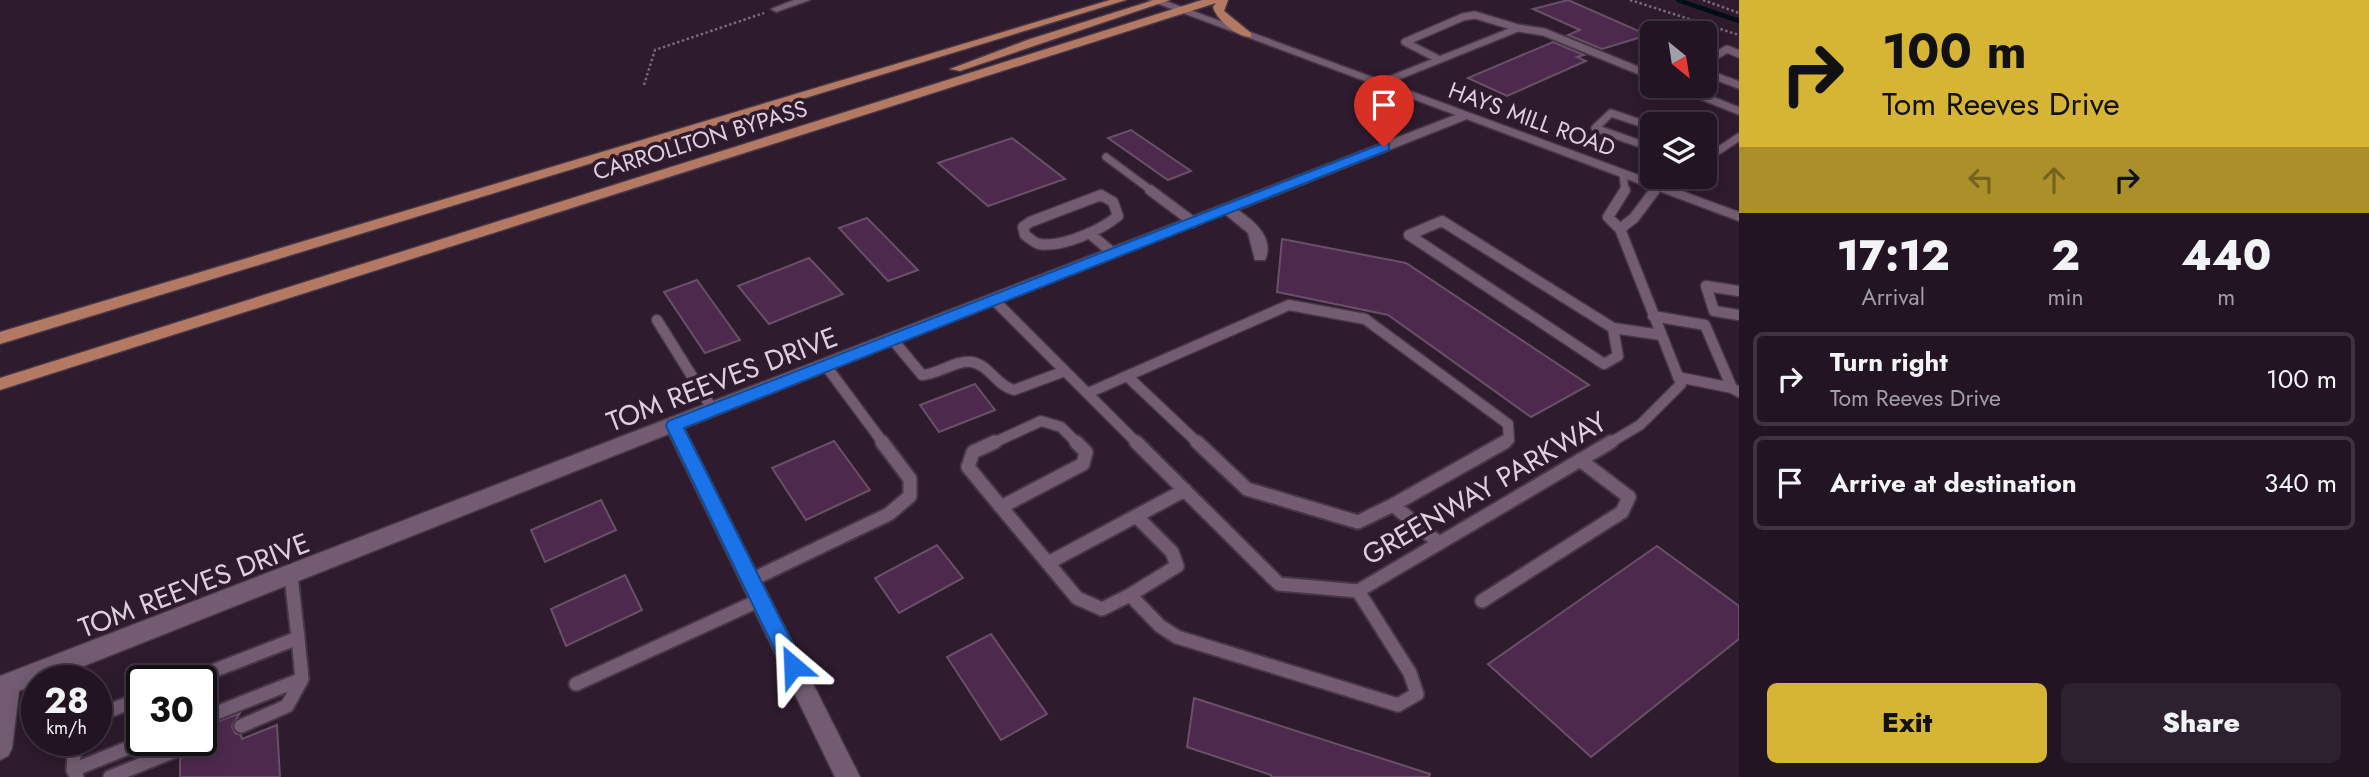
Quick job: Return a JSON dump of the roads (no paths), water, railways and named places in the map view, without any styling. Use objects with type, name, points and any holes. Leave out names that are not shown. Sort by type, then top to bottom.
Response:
[{"type":"main road","points":[[1086,11],[1100,0]]},
{"type":"main road","name":"CARROLLTON BYPASS","points":[[0,338],[1121,0]]},
{"type":"main road","name":"CARROLLTON BYPASS","points":[[0,384],[1213,0]]},
{"type":"main road","points":[[1223,0],[1218,7],[1219,12],[1247,35]]},
{"type":"main road","points":[[794,132],[1018,46],[1159,1]]},
{"type":"street","points":[[776,9],[805,0]]},
{"type":"street","name":"HAYS MILL ROAD","points":[[1159,1],[1640,180]]},
{"type":"street","points":[[1376,84],[1518,28]]},
{"type":"street","name":"TOM REEVES DRIVE","points":[[4,686],[1463,116]]},
{"type":"street","name":"HAYS MILL ROAD","points":[[1662,189],[1739,218]]},
{"type":"street","points":[[1227,209],[1254,228],[1259,236],[1259,257]]},
{"type":"street","points":[[674,426],[848,777]]},
{"type":"street","points":[[0,748],[4,686]]},
{"type":"lane","points":[[1438,59],[1405,42],[1468,15],[1489,17],[1518,28],[1544,32],[1640,71]]},
{"type":"lane","points":[[1717,55],[1727,50],[1739,54]]},
{"type":"lane","points":[[1717,77],[1739,85]]},
{"type":"lane","points":[[1707,98],[1739,111]]},
{"type":"lane","points":[[1640,123],[1611,113],[1595,128],[1640,144]]},
{"type":"lane","points":[[1717,149],[1739,137]]},
{"type":"lane","points":[[1106,157],[1194,222]]},
{"type":"lane","points":[[1623,174],[1625,192],[1608,217],[1620,229],[1678,377],[1736,390]]},
{"type":"lane","points":[[1620,229],[1634,218],[1656,189]]},
{"type":"lane","points":[[1101,195],[1110,198],[1116,205],[1118,216],[1089,233],[1055,243],[1038,244],[1025,235],[1023,228],[1030,222],[1101,195]]},
{"type":"lane","points":[[1613,328],[1618,356],[1604,364],[1409,235],[1441,221],[1613,328],[1661,335]]},
{"type":"lane","points":[[1089,233],[1114,253]]},
{"type":"lane","points":[[1714,311],[1706,286],[1739,290]]},
{"type":"lane","name":"GREENWAY PARKWAY","points":[[994,300],[1279,584],[1358,591],[1640,425],[1681,384],[1678,377]]},
{"type":"lane","points":[[1088,393],[1289,305],[1365,319],[1508,424],[1509,440],[1358,522],[1247,489],[1128,376]]},
{"type":"lane","points":[[1705,325],[1714,311]]},
{"type":"lane","points":[[1714,311],[1739,315]]},
{"type":"lane","points":[[1654,316],[1705,325]]},
{"type":"lane","points":[[657,320],[713,410]]},
{"type":"lane","points":[[1705,325],[1736,390]]},
{"type":"lane","points":[[893,340],[922,375],[931,375],[967,361],[975,362],[1005,387],[1015,390],[1065,371]]},
{"type":"lane","points":[[751,580],[889,514],[910,496],[910,479],[826,366]]},
{"type":"lane","points":[[1001,507],[1083,464],[1086,452],[1061,427],[1041,421],[973,452],[968,467],[1001,507],[1077,598],[1102,608],[1130,595],[1177,566],[1172,552],[1136,516]]},
{"type":"lane","points":[[1482,601],[1622,512],[1629,497],[1580,460]]},
{"type":"lane","points":[[1048,563],[1185,490]]},
{"type":"lane","points":[[1393,505],[1439,543]]},
{"type":"lane","points":[[241,726],[287,706],[302,679],[291,576]]},
{"type":"lane","points":[[1130,595],[1160,626],[1177,637],[1398,705],[1417,694],[1410,673],[1358,591]]},
{"type":"lane","points":[[576,684],[760,600]]},
{"type":"lane","points":[[217,669],[299,638]]},
{"type":"lane","points":[[217,713],[302,679]]},
{"type":"lane","points":[[75,756],[75,774],[126,750]]},
{"type":"lane","points":[[110,777],[164,756]]},
{"type":"waterway","points":[[1678,0],[1739,21]]}]
